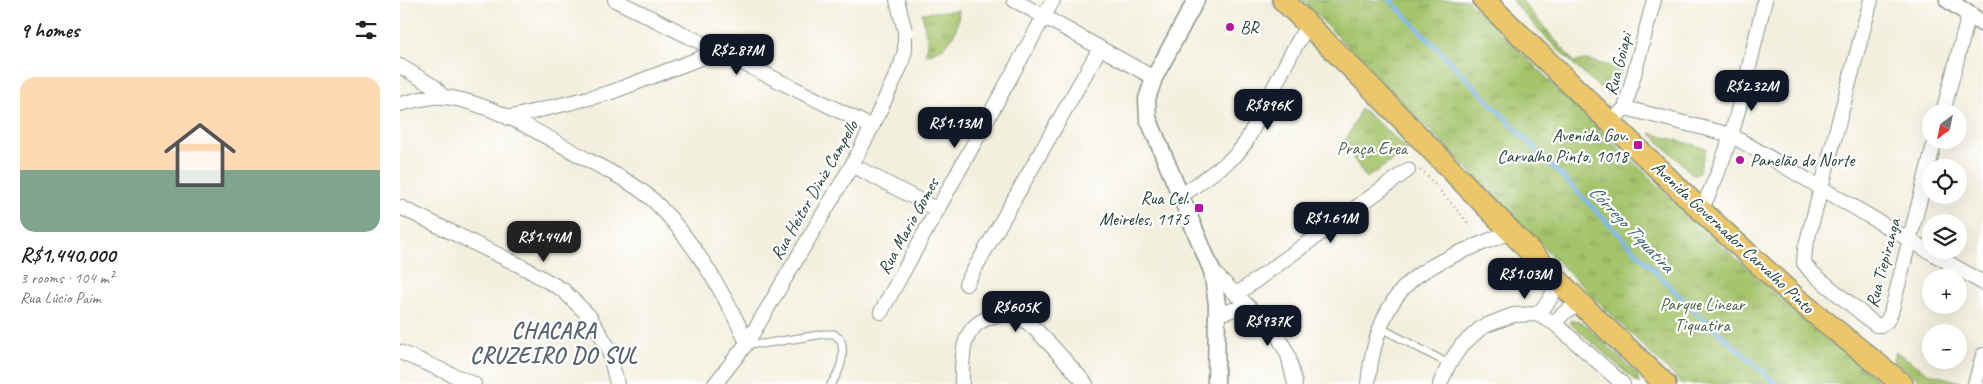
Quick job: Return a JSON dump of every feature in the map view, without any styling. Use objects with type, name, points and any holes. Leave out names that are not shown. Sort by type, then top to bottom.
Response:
[{"type":"main road","points":[[1283,0],[1659,382]]},
{"type":"main road","name":"Avenida Governador Carvalho Pinto","points":[[1484,0],[1618,115],[1701,210],[1797,299],[1902,384]]},
{"type":"street","points":[[615,0],[872,127]]},
{"type":"street","name":"Rua Heitor Diniz Campello","points":[[715,384],[747,343],[852,165],[872,127],[901,65],[905,50],[905,31],[897,0]]},
{"type":"street","points":[[1014,0],[1154,78]]},
{"type":"street","name":"Rua Mario Gomes","points":[[881,312],[1053,0]]},
{"type":"street","points":[[1196,0],[1154,78],[1147,99],[1148,118],[1212,271],[1217,314],[1216,384]]},
{"type":"street","name":"Rua Goiapi","points":[[1618,115],[1654,0]]},
{"type":"street","points":[[1701,210],[1720,168],[1731,136],[1765,0]]},
{"type":"street","points":[[1821,188],[1871,0]]},
{"type":"street","points":[[1948,0],[1983,24]]},
{"type":"street","points":[[1945,104],[1969,14]]},
{"type":"street","points":[[1181,196],[1236,155],[1246,142],[1308,24]]},
{"type":"street","points":[[966,284],[1100,48]]},
{"type":"street","points":[[508,118],[609,93],[719,51]]},
{"type":"street","points":[[400,66],[435,87],[443,97]]},
{"type":"street","points":[[400,104],[443,97],[480,107],[508,118],[574,152],[646,194],[660,207],[687,240],[714,282],[747,343]]},
{"type":"street","points":[[1618,115],[1731,136],[1983,283]]},
{"type":"street","name":"Rua Tiepiranga","points":[[1821,188],[1805,249],[1804,263],[1811,272],[1862,315],[1876,325],[1882,325],[1887,321],[1891,313],[1908,240],[1933,149]]},
{"type":"street","points":[[852,165],[938,210]]},
{"type":"street","points":[[1237,294],[1408,170]]},
{"type":"street","points":[[400,208],[521,266],[563,290],[590,317],[608,347],[617,384]]},
{"type":"street","points":[[1368,384],[1370,362],[1381,328],[1402,290],[1421,274],[1512,231]]},
{"type":"street","points":[[1212,271],[1278,334],[1288,355],[1295,384]]},
{"type":"street","points":[[1537,314],[1555,291],[1554,275]]},
{"type":"street","points":[[1217,314],[1248,306]]},
{"type":"street","points":[[1554,324],[1569,310],[1578,306],[1584,306]]},
{"type":"street","points":[[962,384],[962,353],[968,334],[979,321],[1000,313],[1017,316],[1030,325],[1086,384]]},
{"type":"street","points":[[1440,384],[1449,364],[1461,346],[1482,327],[1513,315],[1537,314],[1554,324],[1623,384]]},
{"type":"street","points":[[400,352],[474,384]]},
{"type":"street","points":[[1975,384],[1983,355]]},
{"type":"lane","points":[[1381,328],[1449,364]]},
{"type":"lane","points":[[747,343],[762,344],[834,334],[841,340],[843,358],[839,372],[831,384]]},
{"type":"path","points":[[1408,170],[1415,169],[1425,173],[1485,243]]},
{"type":"green space","name":"Parque Linear Tiquatira","points":[[1302,0],[1467,0],[1731,254],[1797,313],[1882,384],[1682,384],[1571,275]]},
{"type":"green space","points":[[1511,0],[1521,0],[1574,62],[1587,60],[1621,69],[1613,87],[1602,90],[1554,46]]},
{"type":"green space","points":[[959,10],[957,26],[951,39],[941,48],[926,55],[927,40],[922,13]]},
{"type":"green space","name":"Praça Erea","points":[[1361,108],[1409,150],[1366,178],[1344,144]]},
{"type":"green space","points":[[1650,133],[1706,148],[1699,172],[1696,175],[1691,173]]},
{"type":"green space","points":[[1573,320],[1579,321],[1588,327],[1638,375],[1639,384],[1569,322]]},
{"type":"green space","points":[[1895,351],[1928,373],[1961,382],[1961,384],[1924,384],[1893,361]]},
{"type":"waterway","name":"Córrego Tiquatira","points":[[1390,0],[1693,310],[1777,384]]},
{"type":"place","name":"BR","points":[[1230,27]]},
{"type":"place","name":"Avenida Gov. Carvalho Pinto, 1018","points":[[1638,145]]},
{"type":"place","name":"Panelão do Norte","points":[[1740,160]]},
{"type":"place","name":"Rua Cel. Meireles, 1175","points":[[1199,208]]},
{"type":"district","name":"CHACARA CRUZEIRO DO SUL","points":[[554,342]]}]
